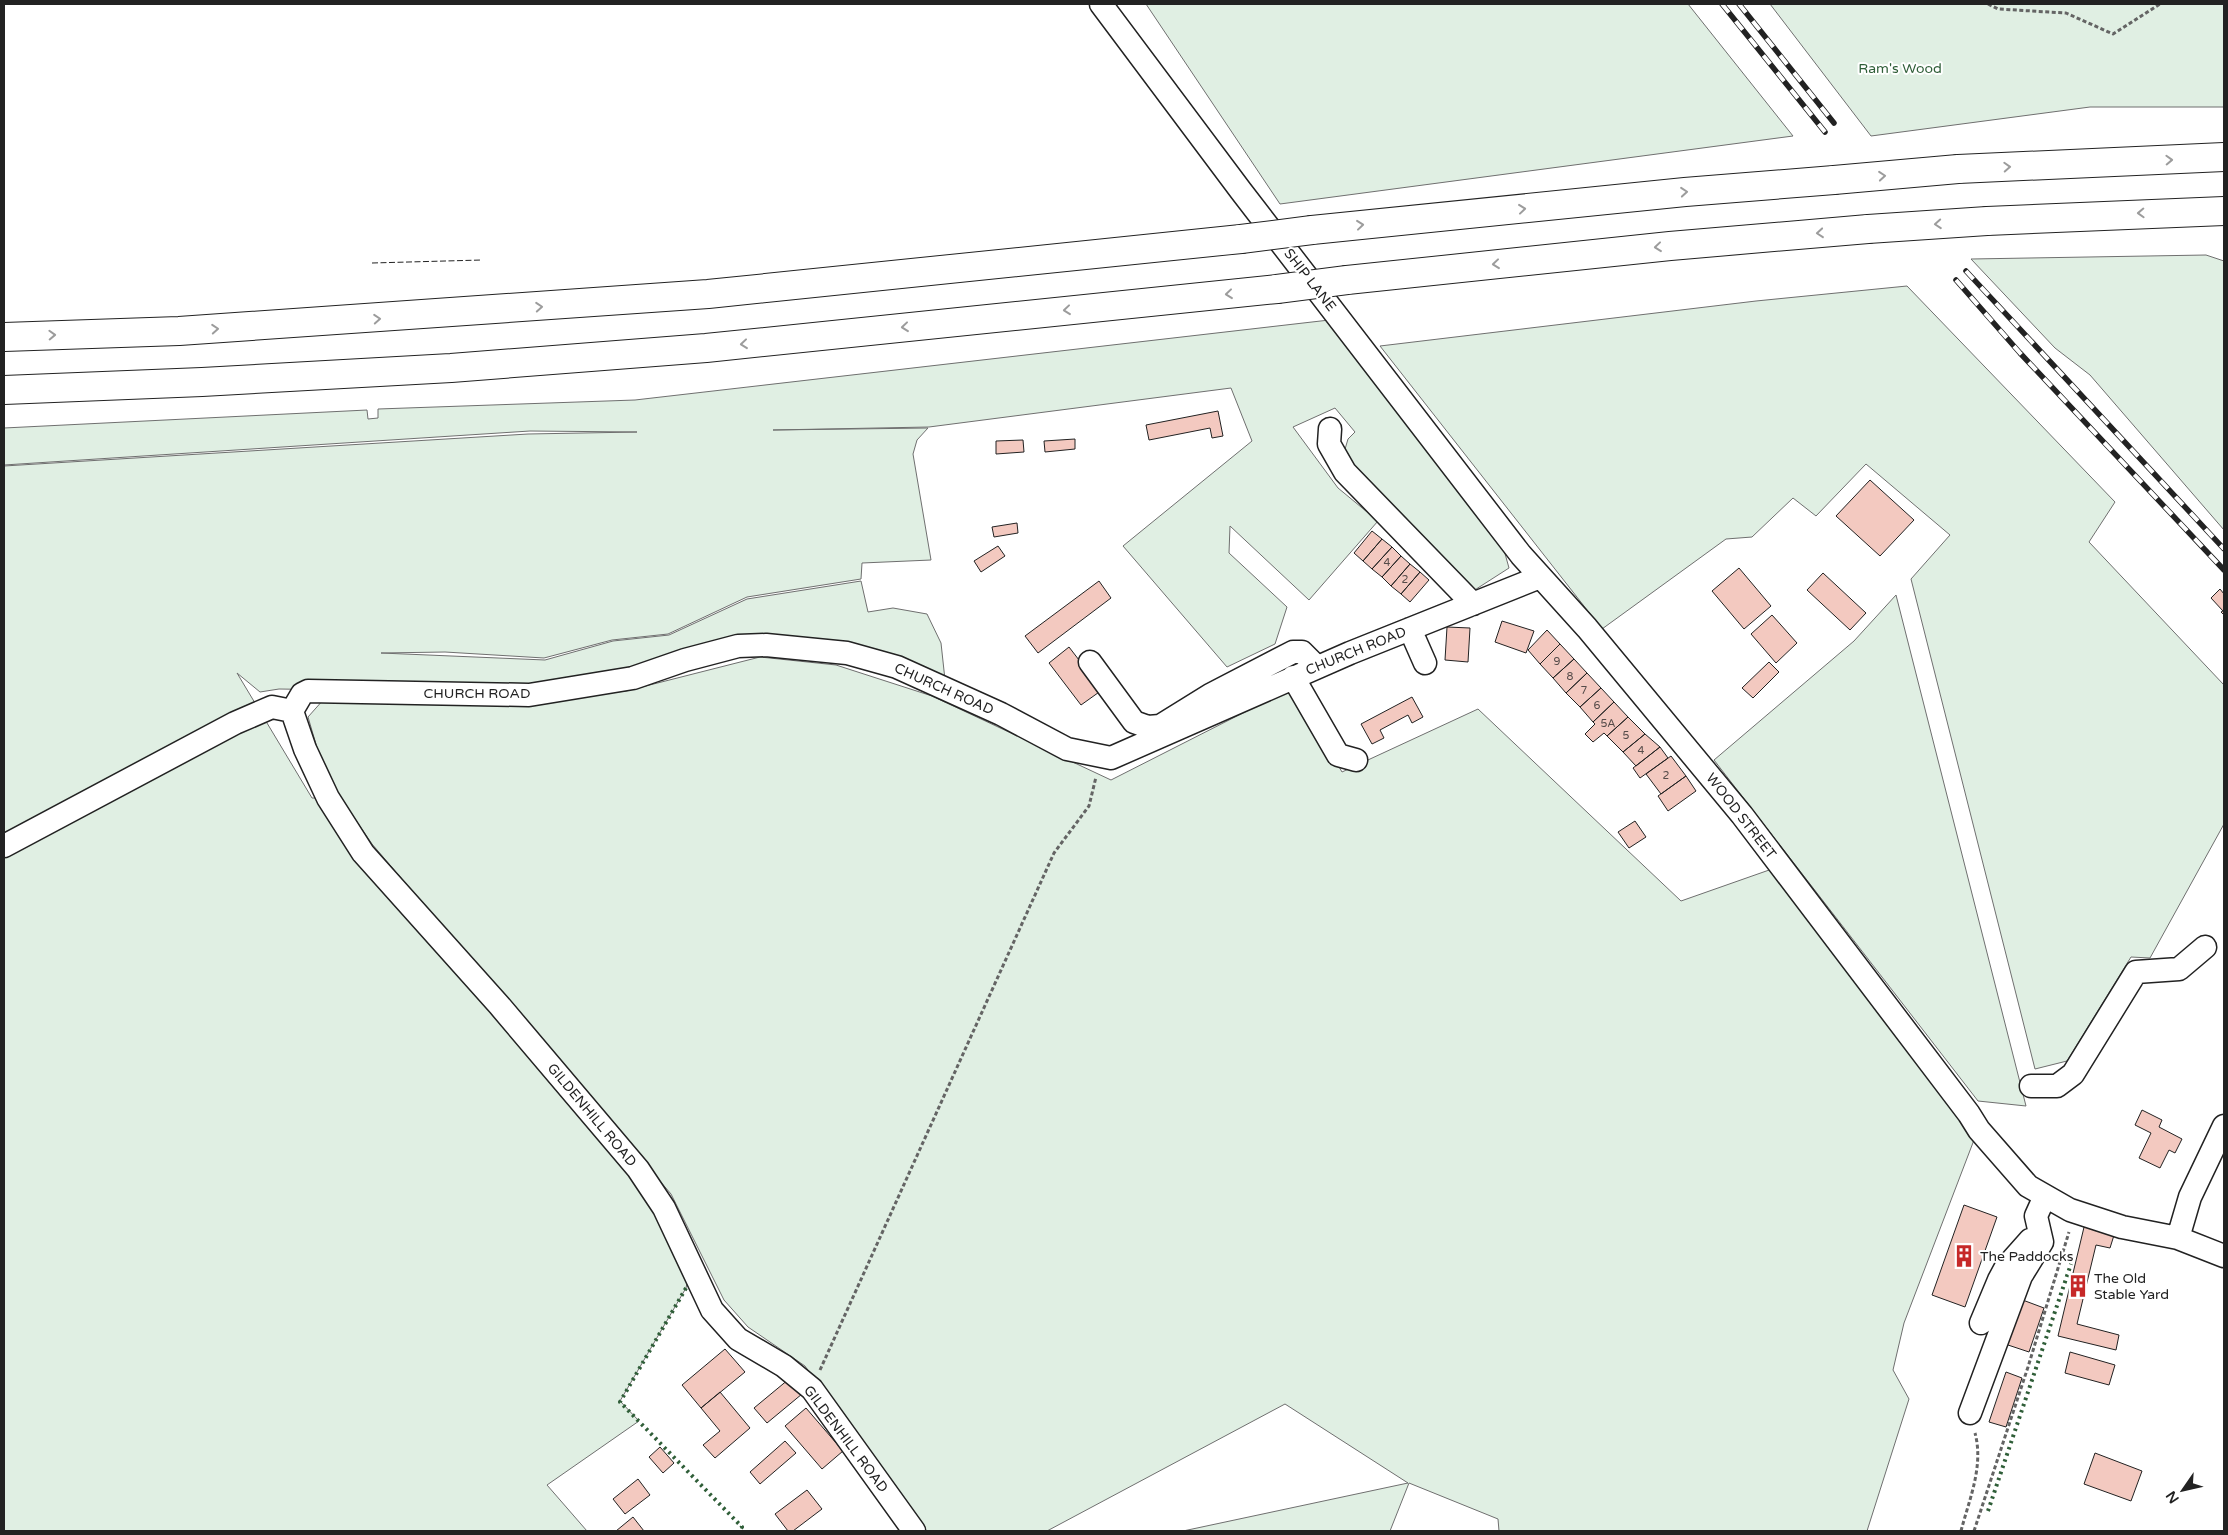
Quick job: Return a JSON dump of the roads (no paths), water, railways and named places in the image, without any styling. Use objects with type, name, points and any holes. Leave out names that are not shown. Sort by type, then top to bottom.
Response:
[{"type":"highway","points":[[4,337],[179,331],[688,296],[1685,192],[1958,169],[2224,157]]},
{"type":"highway","points":[[4,390],[202,382],[451,368],[706,348],[1670,246],[1987,221],[2224,211]]},
{"type":"street","name":"SHIP LANE","points":[[1101,4],[1241,191],[1521,556]]},
{"type":"street","points":[[1330,428],[1329,444],[1345,472],[1473,604]]},
{"type":"street","name":"WOOD STREET","points":[[1521,556],[1598,641],[1742,815],[1979,1130],[2028,1186],[2070,1210],[2122,1228],[2178,1238],[2224,1256]]},
{"type":"street","name":"CHURCH ROAD","points":[[292,711],[302,694],[308,691],[529,694],[633,678],[685,660],[738,646],[766,645],[847,653],[897,667],[1001,714],[1067,749],[1101,758],[1111,758],[1293,677],[1540,577]]},
{"type":"street","points":[[1410,629],[1424,663]]},
{"type":"street","points":[[1090,662],[1134,722],[1148,727],[1160,726],[1210,695],[1292,652],[1302,652],[1317,667]]},
{"type":"street","points":[[1293,677],[1338,755],[1356,760]]},
{"type":"street","points":[[4,846],[235,723],[272,707],[292,711]]},
{"type":"street","name":"GILDENHILL ROAD","points":[[292,711],[304,749],[328,798],[363,853],[486,991],[638,1169],[664,1208],[712,1310],[738,1338],[784,1366],[812,1389],[914,1531]]},
{"type":"street","points":[[2031,1086],[2057,1086],[2073,1074],[2136,972],[2180,969],[2205,948]]},
{"type":"street","points":[[2178,1238],[2190,1197],[2224,1126]]},
{"type":"street","points":[[1970,1413],[2020,1276],[2042,1242],[2036,1216],[2045,1196]]},
{"type":"street","points":[[1981,1323],[2006,1267],[2029,1243],[2038,1227]]},
{"type":"railway","points":[[1722,4],[1825,132]]},
{"type":"railway","points":[[1739,4],[1834,123]]},
{"type":"railway","points":[[1966,271],[2224,549]]},
{"type":"railway","points":[[1956,280],[2020,353],[2224,570]]},
{"type":"place","name":"The Paddocks","points":[[1964,1256]]},
{"type":"place","name":"The Old Stable Yard","points":[[2078,1286]]},
{"type":"park label","name":"Ram's Wood","points":[[1900,68]]}]
